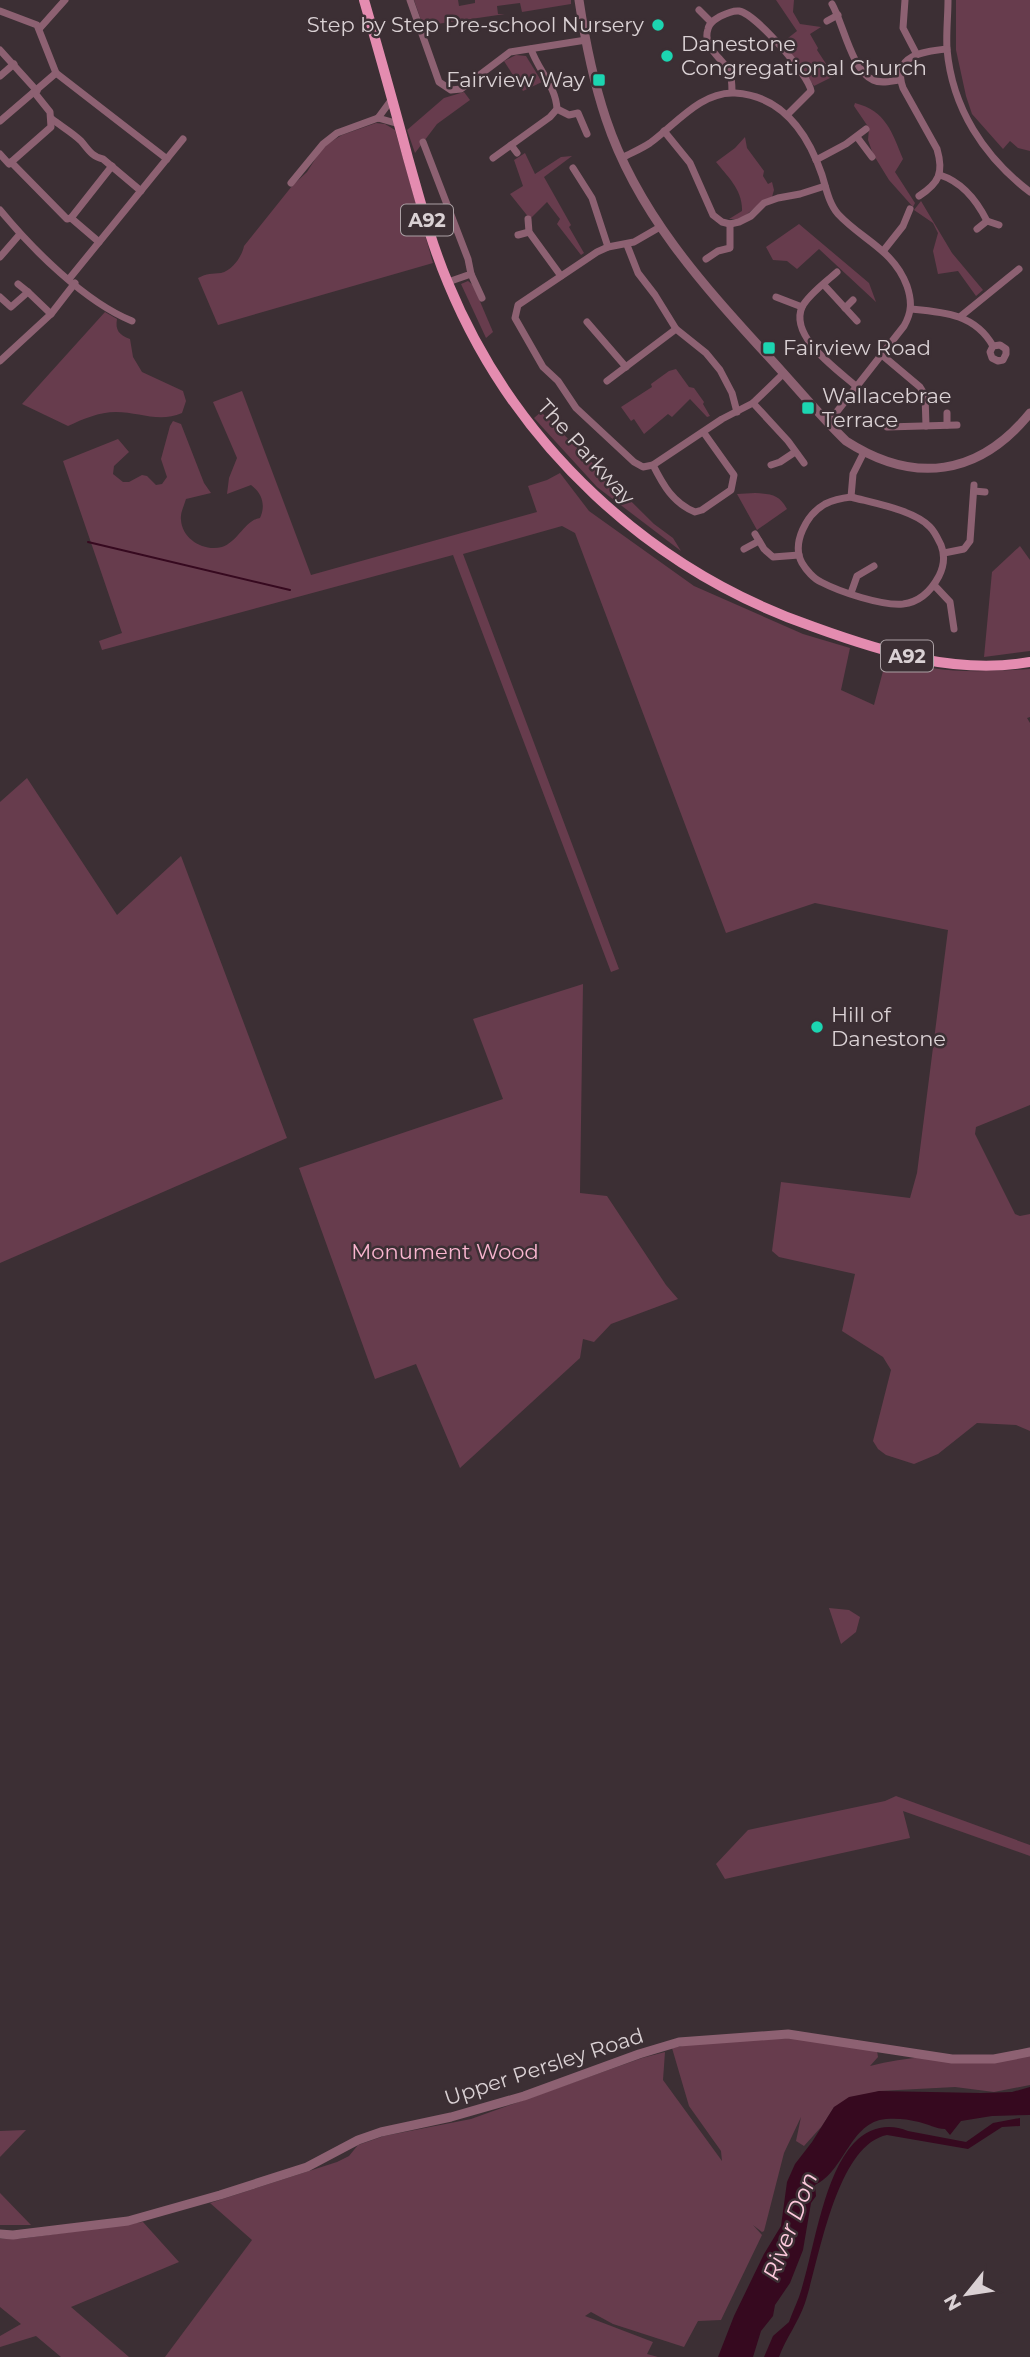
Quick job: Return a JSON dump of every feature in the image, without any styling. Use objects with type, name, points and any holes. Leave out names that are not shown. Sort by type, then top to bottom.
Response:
[{"type":"main road","name":"The Parkway","points":[[364,0],[435,247],[461,313],[494,371],[555,453],[627,525],[685,567],[740,598],[780,616],[889,651],[955,665],[999,666],[1030,662]]},
{"type":"street","points":[[40,28],[65,0]]},
{"type":"street","points":[[410,0],[439,82],[451,90],[461,89],[510,52],[586,40]]},
{"type":"street","points":[[579,0],[602,109],[621,158],[660,227],[700,280],[846,441],[878,459],[902,466],[941,468],[982,455],[1012,433],[1030,413]]},
{"type":"street","points":[[905,0],[904,28],[916,53]]},
{"type":"street","points":[[948,0],[947,49],[954,85],[965,117],[989,154],[1012,178],[1030,191]]},
{"type":"street","points":[[832,4],[853,55],[865,74],[874,81],[900,80]]},
{"type":"street","points":[[699,10],[711,22]]},
{"type":"street","points":[[0,11],[40,28],[56,73],[167,159]]},
{"type":"street","points":[[732,92],[731,75],[710,47],[707,30],[711,22],[742,11],[781,47],[810,83],[811,91],[789,114]]},
{"type":"street","points":[[827,21],[838,15]]},
{"type":"street","points":[[493,158],[557,109],[555,96],[531,49]]},
{"type":"street","points":[[919,196],[930,189],[940,175],[937,149],[900,80],[905,63],[916,53],[947,49]]},
{"type":"street","points":[[0,50],[23,75],[50,112],[52,119],[48,130],[11,162]]},
{"type":"street","points":[[0,76],[14,64]]},
{"type":"street","points":[[0,121],[56,73]]},
{"type":"street","points":[[621,158],[649,143],[693,107],[732,92],[750,95],[789,114],[816,160],[839,214],[884,250],[898,265],[910,294],[911,309],[904,326],[828,423]]},
{"type":"street","points":[[378,118],[392,99]]},
{"type":"street","points":[[557,109],[569,115],[578,113],[587,134]]},
{"type":"street","points":[[291,183],[332,136],[342,130],[378,118],[399,124]]},
{"type":"street","points":[[52,119],[141,191]]},
{"type":"street","points":[[816,160],[866,129]]},
{"type":"street","points":[[664,131],[690,163],[713,215],[722,222],[730,224],[745,220],[764,203],[825,186]]},
{"type":"street","points":[[857,137],[872,157]]},
{"type":"street","points":[[1,357],[51,314],[99,242],[183,139]]},
{"type":"street","points":[[423,142],[482,298]]},
{"type":"street","points":[[511,145],[517,153]]},
{"type":"street","points":[[0,154],[67,219],[71,218],[99,242]]},
{"type":"street","points":[[71,218],[112,166]]},
{"type":"street","points":[[573,167],[601,220],[608,247]]},
{"type":"street","points":[[940,175],[965,190],[981,208],[987,221],[999,225]]},
{"type":"street","points":[[574,190],[583,184]]},
{"type":"street","points":[[884,250],[905,220],[909,209]]},
{"type":"street","points":[[1,213],[20,234],[105,309],[132,321]]},
{"type":"street","points":[[896,216],[905,220]]},
{"type":"street","points":[[527,219],[529,232],[561,276]]},
{"type":"street","points":[[977,229],[987,221]]},
{"type":"street","points":[[706,259],[718,251],[730,248],[730,224]]},
{"type":"street","points":[[660,227],[627,245],[608,247],[518,305],[515,318],[543,368],[558,381],[576,408],[634,463],[643,467],[653,465],[722,419],[753,404],[784,373]]},
{"type":"street","points":[[519,235],[529,232]]},
{"type":"street","points":[[0,257],[20,234]]},
{"type":"street","points":[[627,245],[638,273],[676,329],[706,354],[720,370],[732,393],[737,412]]},
{"type":"street","points":[[961,316],[1019,269]]},
{"type":"street","points":[[837,272],[802,307],[800,328],[808,342],[857,387]]},
{"type":"street","points":[[448,282],[471,274]]},
{"type":"street","points":[[18,284],[51,314]]},
{"type":"street","points":[[824,285],[857,321]]},
{"type":"street","points":[[0,297],[11,307],[28,292]]},
{"type":"street","points":[[776,297],[802,307]]},
{"type":"street","points":[[845,307],[853,300]]},
{"type":"street","points":[[911,309],[961,316],[988,337],[993,346]]},
{"type":"street","points":[[587,322],[626,367]]},
{"type":"street","points":[[607,381],[676,329]]},
{"type":"street","points":[[882,355],[920,387],[925,395],[926,426]]},
{"type":"street","points":[[753,404],[789,441],[804,463]]},
{"type":"street","points":[[947,413],[947,425]]},
{"type":"street","points":[[887,428],[957,425]]},
{"type":"street","points":[[653,465],[662,485],[689,509],[695,512],[702,510],[731,490],[733,475],[704,433]]},
{"type":"street","points":[[771,465],[795,452]]},
{"type":"street","points":[[851,497],[853,474],[864,452]]},
{"type":"street","points":[[944,553],[964,549],[970,541],[974,488],[985,492]]},
{"type":"street","points":[[851,497],[916,517],[933,530],[944,553],[941,571],[924,596],[911,603],[884,603],[819,582],[803,564],[799,555],[803,530],[811,516],[823,505],[851,497]]},
{"type":"street","points":[[744,549],[757,538],[773,557],[799,555]]},
{"type":"street","points":[[851,593],[857,576],[874,566]]},
{"type":"street","points":[[934,585],[950,601],[954,629]]},
{"type":"street","name":"Upper Persley Road","points":[[0,2234],[13,2235],[128,2221],[220,2195],[307,2167],[358,2140],[381,2132],[451,2117],[524,2096],[679,2042],[788,2035],[952,2059],[994,2059],[1030,2052]]},
{"type":"green space","points":[[414,0],[458,0],[459,6],[475,3],[475,0],[571,0],[571,4],[522,12],[520,3],[497,6],[498,14],[505,14],[423,26]]},
{"type":"green space","points":[[776,0],[794,0],[793,12],[800,24],[821,27],[810,34],[834,76],[814,86],[783,42],[797,31]]},
{"type":"green space","points":[[956,0],[1030,0],[1030,151],[1018,148],[1010,141],[1003,149],[972,114],[956,50]]},
{"type":"green space","points":[[516,55],[526,56],[542,82],[523,91],[504,61]]},
{"type":"green space","points":[[464,92],[470,100],[437,124],[415,153],[407,130],[444,98]]},
{"type":"green space","points":[[855,103],[874,111],[891,132],[903,159],[895,172],[915,203],[913,207],[889,180],[873,154],[868,140],[869,128],[854,106]]},
{"type":"green space","points":[[376,123],[385,124],[395,130],[433,263],[218,325],[198,278],[221,273],[233,266],[244,246],[329,143],[342,135]]},
{"type":"green space","points":[[745,137],[747,148],[764,171],[763,176],[768,184],[772,182],[774,190],[772,197],[741,219],[729,219],[742,211],[742,203],[734,184],[716,162]]},
{"type":"green space","points":[[525,153],[535,174],[561,157],[572,156],[544,177],[571,225],[569,227],[584,253],[581,255],[557,224],[560,219],[547,202],[530,219],[510,194],[523,186],[514,160]]},
{"type":"green space","points":[[921,201],[952,253],[983,290],[976,296],[958,271],[938,274],[933,251],[938,233],[933,223],[914,210]]},
{"type":"green space","points":[[799,224],[869,283],[876,302],[819,249],[797,269],[787,261],[773,260],[766,247]]},
{"type":"green space","points":[[468,281],[473,285],[493,332],[486,338],[461,284]]},
{"type":"green space","points":[[105,312],[117,319],[119,332],[130,339],[133,357],[142,372],[183,391],[186,401],[182,413],[157,417],[110,412],[91,416],[68,426],[22,404]]},
{"type":"green space","points":[[676,369],[689,387],[694,388],[710,416],[707,417],[690,399],[672,417],[668,414],[644,434],[634,419],[631,421],[621,407],[652,387],[651,384],[669,371]]},
{"type":"green space","points":[[242,391],[311,575],[537,512],[528,486],[560,473],[589,511],[694,586],[803,634],[850,648],[841,690],[874,705],[887,656],[940,669],[1030,669],[1030,717],[1027,718],[1030,723],[1030,1105],[976,1127],[975,1134],[1015,1214],[1030,1214],[1030,1431],[1016,1425],[977,1423],[938,1454],[914,1464],[886,1455],[873,1441],[891,1370],[883,1357],[842,1331],[855,1274],[779,1257],[772,1251],[781,1182],[910,1198],[917,1173],[948,930],[815,903],[726,933],[575,533],[562,526],[463,554],[619,969],[611,972],[453,555],[102,650],[99,641],[122,633],[63,461],[118,439],[129,452],[114,466],[113,474],[123,482],[142,475],[156,485],[162,484],[167,477],[161,459],[170,426],[173,421],[181,424],[204,483],[211,493],[186,499],[181,515],[182,527],[190,538],[201,546],[222,547],[260,518],[263,508],[258,492],[251,485],[227,494],[229,478],[237,458],[213,402]]},
{"type":"green space","points":[[541,412],[654,524],[673,538],[681,551],[597,487],[534,418]]},
{"type":"green space","points":[[737,494],[774,496],[781,500],[787,509],[757,530]]},
{"type":"green space","points":[[1020,546],[1030,560],[1030,651],[984,657],[992,572]]},
{"type":"green space","points":[[27,778],[117,915],[181,856],[287,1138],[0,1263],[0,802]]},
{"type":"green space","name":"Monument Wood","points":[[583,984],[580,1193],[607,1196],[678,1299],[611,1324],[594,1342],[583,1339],[580,1358],[460,1468],[416,1364],[375,1379],[299,1168],[503,1099],[473,1019]]},
{"type":"green space","points":[[829,1608],[849,1610],[860,1617],[856,1632],[841,1644]]},
{"type":"green space","points":[[896,1796],[1030,1845],[1030,1856],[903,1811],[910,1838],[725,1879],[716,1864],[748,1830],[885,1801]]},
{"type":"green space","points":[[792,2038],[877,2051],[878,2057],[870,2066],[929,2057],[1030,2055],[1030,2085],[994,2092],[955,2087],[879,2091],[834,2107],[804,2146],[796,2141],[801,2117],[784,2153],[764,2231],[753,2225],[762,2235],[721,2320],[698,2321],[684,2347],[613,2324],[591,2312],[585,2316],[653,2342],[647,2354],[658,2357],[165,2357],[252,2240],[210,2203],[337,2162],[349,2156],[358,2145],[384,2136],[471,2119],[665,2052],[663,2080],[722,2161],[721,2151],[689,2106],[672,2048],[697,2043]]},
{"type":"green space","points":[[26,2130],[0,2157],[0,2131]]},
{"type":"green space","points":[[0,2193],[31,2225],[0,2225]]},
{"type":"green space","points":[[143,2222],[179,2262],[71,2307],[129,2357],[61,2357],[36,2336],[0,2347],[0,2336],[21,2324],[0,2307],[0,2239],[19,2239]]},
{"type":"water","name":"River Don","points":[[1030,2087],[1030,2115],[992,2116],[961,2121],[950,2135],[945,2129],[902,2119],[874,2122],[864,2129],[834,2169],[815,2185],[816,2196],[811,2203],[803,2250],[790,2283],[775,2305],[773,2316],[761,2331],[753,2357],[718,2357],[734,2316],[764,2254],[781,2226],[787,2182],[795,2164],[834,2107],[849,2097],[879,2091],[981,2093],[1012,2092]]},
{"type":"water","points":[[1020,2118],[1020,2126],[1002,2127],[968,2149],[887,2135],[869,2143],[842,2181],[799,2317],[779,2357],[764,2357],[773,2336],[789,2322],[799,2297],[826,2195],[843,2158],[854,2143],[866,2133],[887,2127],[966,2142],[993,2123]]},
{"type":"waterway","points":[[88,542],[290,590]]},
{"type":"place","name":"Step by Step Pre-school Nursery","points":[[658,25]]},
{"type":"place","name":"Danestone Congregational Church","points":[[667,56]]},
{"type":"place","name":"Fairview Way","points":[[599,80]]},
{"type":"place","name":"Fairview Road","points":[[769,348]]},
{"type":"place","name":"Wallacebrae Terrace","points":[[808,408]]},
{"type":"place","name":"Hill of Danestone","points":[[817,1027]]}]
